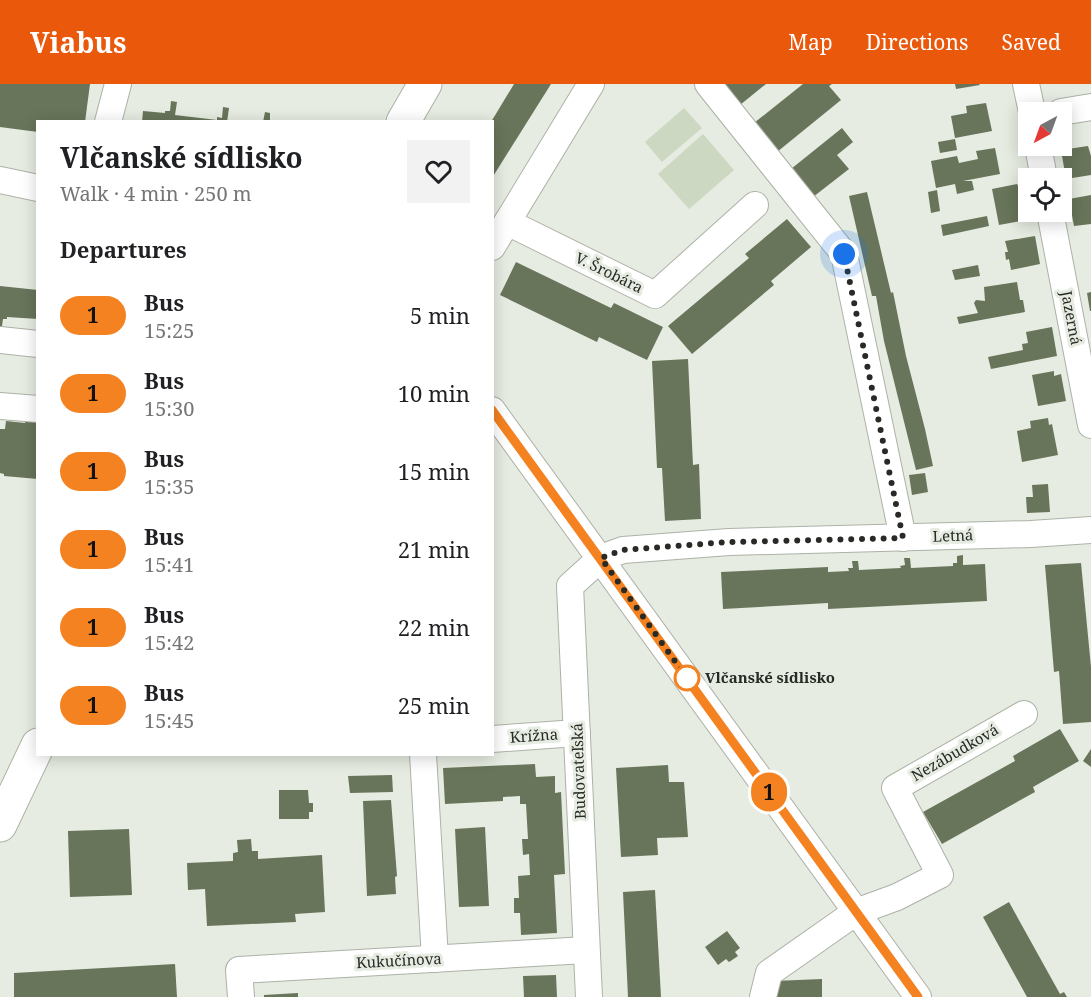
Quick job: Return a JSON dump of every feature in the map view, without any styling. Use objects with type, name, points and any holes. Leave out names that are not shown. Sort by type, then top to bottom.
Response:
[{"type":"main road","points":[[404,120],[425,84]]},
{"type":"main road","points":[[0,825],[36,750]]},
{"type":"street","points":[[109,120],[118,84]]},
{"type":"street","points":[[494,244],[591,84]]},
{"type":"street","points":[[708,84],[844,254],[903,538]]},
{"type":"street","points":[[1026,84],[1030,102]]},
{"type":"street","points":[[1072,110],[1091,107]]},
{"type":"street","points":[[0,180],[36,188]]},
{"type":"street","name":"V. Šrobára","points":[[507,222],[655,295],[755,205]]},
{"type":"street","name":"Jazerná","points":[[1052,222],[1091,425]]},
{"type":"street","points":[[0,340],[36,344]]},
{"type":"street","points":[[0,406],[36,409]]},
{"type":"street","points":[[494,413],[918,997]]},
{"type":"street","name":"Letná","points":[[601,558],[623,550],[729,542],[1091,530]]},
{"type":"street","name":"Budovateľská","points":[[589,997],[570,586],[601,558]]},
{"type":"street","name":"Nezábudková","points":[[856,912],[897,897],[940,874],[895,788],[1024,714]]},
{"type":"street","name":"Krížna","points":[[494,739],[577,733]]},
{"type":"street","points":[[423,756],[435,959]]},
{"type":"street","points":[[763,997],[769,973],[856,912]]},
{"type":"street","name":"Kukučínova","points":[[241,997],[239,970],[586,950]]},
{"type":"green space","points":[[684,108],[702,128],[662,162],[645,142]]},
{"type":"green space","points":[[703,134],[734,170],[689,209],[658,174]]},
{"type":"building","points":[[0,84],[90,84],[85,120],[36,120],[36,132],[0,127]]},
{"type":"building","points":[[514,84],[551,84],[494,175],[492,120]]},
{"type":"building","points":[[723,84],[766,84],[740,105]]},
{"type":"building","points":[[803,84],[832,84],[829,86],[841,100],[777,152],[754,123]]},
{"type":"building","points":[[955,84],[979,84],[980,85],[956,89]]},
{"type":"building","points":[[171,101],[177,102],[175,115],[217,120],[142,120],[143,111],[165,113],[165,111],[170,111]]},
{"type":"building","points":[[986,103],[992,131],[955,138],[951,116],[967,113],[966,106]]},
{"type":"building","points":[[223,107],[229,108],[227,120],[217,120],[217,117],[222,118]]},
{"type":"building","points":[[265,112],[270,113],[270,120],[263,120]]},
{"type":"building","points":[[842,128],[853,142],[837,155],[849,169],[813,197],[791,169]]},
{"type":"building","points":[[955,139],[957,150],[940,153],[938,142]]},
{"type":"building","points":[[1088,146],[1091,156],[1091,175],[1072,178],[1072,168],[1064,168],[1062,156],[1072,156],[1072,148]]},
{"type":"building","points":[[995,148],[1000,174],[963,181],[972,181],[974,190],[957,194],[955,184],[936,188],[931,161],[957,156],[959,163],[978,159],[976,151]]},
{"type":"building","points":[[1017,184],[1018,222],[999,225],[992,189]]},
{"type":"building","points":[[937,190],[940,211],[931,213],[928,192]]},
{"type":"building","points":[[867,192],[891,293],[893,292],[933,466],[916,470],[884,341],[876,296],[872,296],[849,196]]},
{"type":"building","points":[[1091,195],[1091,224],[1074,226],[1072,198]]},
{"type":"building","points":[[987,216],[989,226],[943,236],[941,225]]},
{"type":"building","points":[[787,219],[811,247],[771,281],[774,285],[692,354],[668,326],[749,258],[745,254]]},
{"type":"building","points":[[1035,236],[1040,264],[1011,270],[1009,259],[1006,260],[1005,252],[1008,252],[1005,241]]},
{"type":"building","points":[[516,262],[611,308],[614,303],[663,327],[647,360],[599,337],[597,342],[500,295]]},
{"type":"building","points":[[978,265],[980,276],[955,280],[952,270]]},
{"type":"building","points":[[1017,282],[1025,312],[959,324],[957,317],[978,313],[974,303],[976,300],[985,301],[984,287]]},
{"type":"building","points":[[0,286],[36,290],[36,319],[7,317],[3,319],[2,326],[0,326]]},
{"type":"building","points":[[1091,292],[1091,311],[1090,311],[1087,293]]},
{"type":"building","points":[[1052,327],[1057,356],[991,369],[988,357],[1023,350],[1022,344],[1028,343],[1026,332]]},
{"type":"building","points":[[688,359],[693,465],[699,464],[701,519],[665,521],[662,468],[657,468],[652,361]]},
{"type":"building","points":[[1054,371],[1054,376],[1061,374],[1066,401],[1038,406],[1032,375]]},
{"type":"building","points":[[26,417],[36,418],[36,479],[4,476],[0,473],[0,429],[5,429],[6,421],[25,423]]},
{"type":"building","points":[[1048,418],[1049,425],[1052,424],[1058,455],[1022,462],[1017,431],[1031,428],[1030,421]]},
{"type":"building","points":[[925,473],[928,492],[912,495],[909,475]]},
{"type":"building","points":[[1048,484],[1050,512],[1027,513],[1026,497],[1033,497],[1032,485]]},
{"type":"building","points":[[963,555],[963,565],[985,564],[987,601],[828,609],[828,603],[723,609],[721,572],[828,567],[828,572],[849,571],[848,568],[853,568],[852,561],[858,561],[859,570],[901,568],[900,566],[905,565],[904,558],[910,558],[911,568],[953,566],[953,563],[957,563],[957,556]]},
{"type":"building","points":[[1081,563],[1091,667],[1091,722],[1063,724],[1059,671],[1054,672],[1045,565]]},
{"type":"building","points":[[1060,729],[1079,761],[1033,787],[1035,792],[942,844],[923,812],[1015,761],[1013,756]]},
{"type":"building","points":[[1091,749],[1091,767],[1083,761]]},
{"type":"building","points":[[535,764],[536,777],[555,776],[555,793],[561,792],[565,874],[554,875],[557,933],[521,935],[520,913],[514,913],[514,898],[519,898],[518,876],[530,875],[529,854],[523,855],[522,839],[528,839],[526,804],[520,804],[520,796],[503,797],[503,801],[445,804],[443,768]]},
{"type":"building","points":[[668,765],[669,782],[684,782],[688,837],[657,838],[658,855],[621,857],[616,768]]},
{"type":"building","points":[[392,775],[393,792],[350,793],[348,776]]},
{"type":"building","points":[[279,790],[308,790],[309,803],[313,803],[313,812],[309,812],[309,819],[279,819]]},
{"type":"building","points":[[391,800],[397,876],[395,877],[396,894],[367,896],[363,801]]},
{"type":"building","points":[[485,827],[489,906],[459,907],[455,829]]},
{"type":"building","points":[[129,829],[132,895],[70,897],[68,831]]},
{"type":"building","points":[[251,839],[252,851],[258,851],[258,859],[322,855],[325,912],[295,914],[296,922],[207,926],[205,889],[188,890],[187,863],[233,861],[233,853],[238,852],[237,840]]},
{"type":"building","points":[[655,890],[661,997],[628,997],[623,892]]},
{"type":"building","points":[[1009,902],[1060,994],[1064,992],[1067,997],[1027,997],[983,917]]},
{"type":"building","points":[[727,931],[740,948],[735,952],[738,956],[729,962],[726,959],[718,965],[705,947]]},
{"type":"building","points":[[175,964],[177,997],[14,997],[14,973]]},
{"type":"building","points":[[556,975],[557,997],[524,997],[523,976]]},
{"type":"building","points":[[822,979],[822,997],[775,997],[774,981]]},
{"type":"building","points":[[298,993],[298,997],[264,997],[264,995]]},
{"type":"bus line","name":"1","points":[[494,413],[918,997]]},
{"type":"place","name":"Vlčanské sídlisko","points":[[687,678]]},
{"type":"route","points":[[687,678],[601,558],[623,550],[729,542],[903,538],[844,254]]}]
